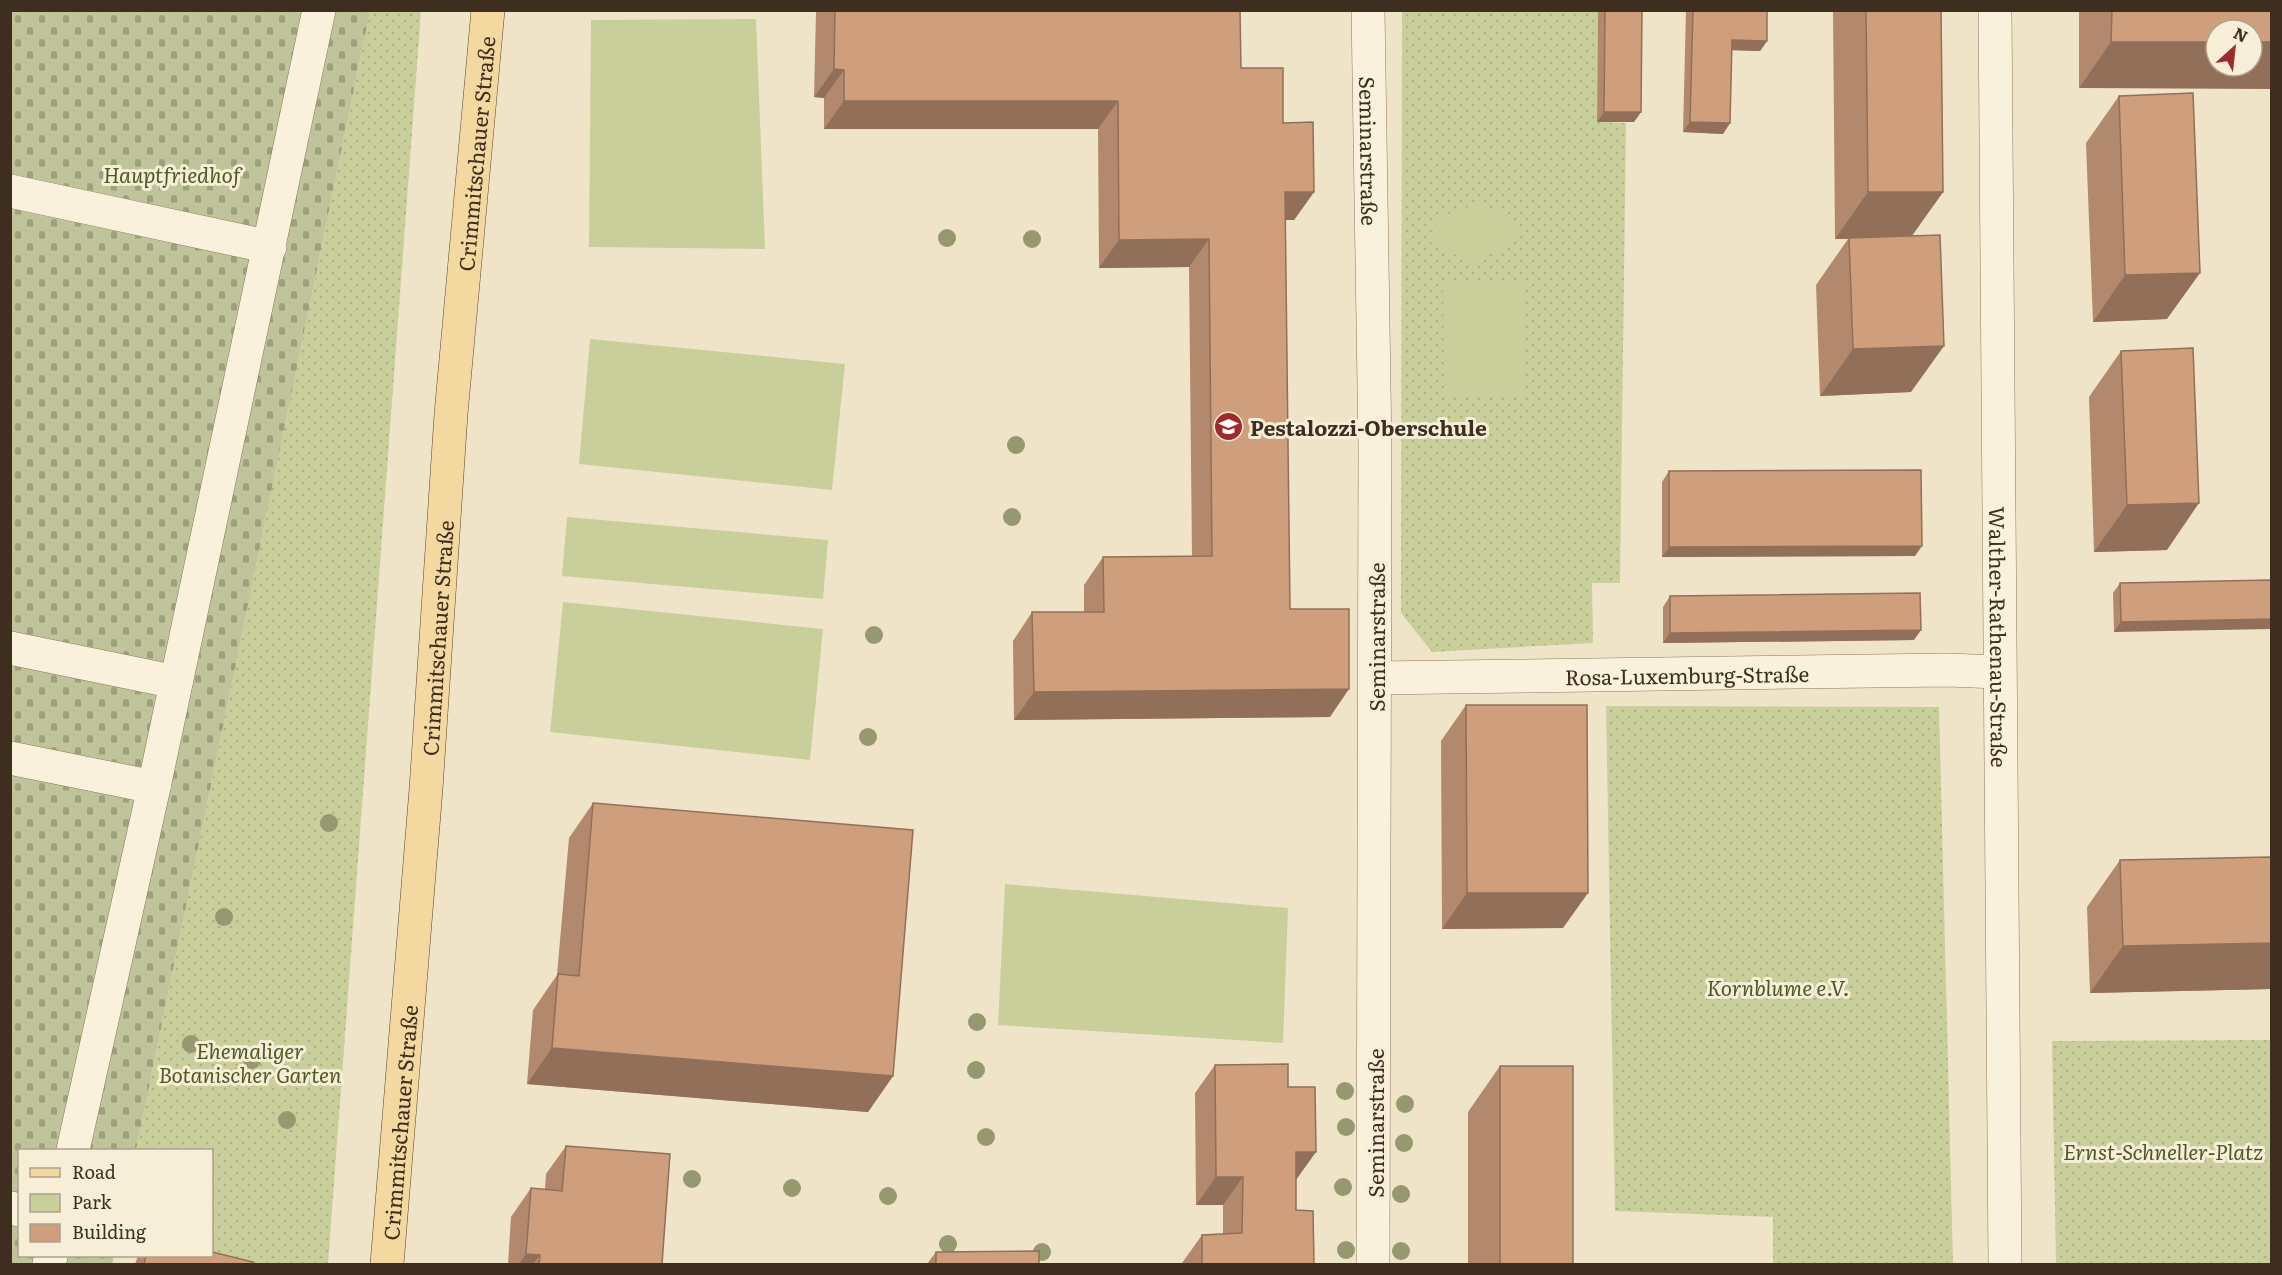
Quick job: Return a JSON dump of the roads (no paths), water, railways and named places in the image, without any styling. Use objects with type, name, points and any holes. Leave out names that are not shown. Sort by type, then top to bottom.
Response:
[{"type":"main road","name":"Crimmitschauer Straße","points":[[387,1264],[426,789],[451,414],[488,10]]},
{"type":"street","points":[[73,1149],[154,787],[319,10]]},
{"type":"street","name":"Seminarstraße","points":[[1368,10],[1375,448],[1373,1264]]},
{"type":"street","name":"Walther-Rathenau-Straße","points":[[1995,10],[2005,1264]]},
{"type":"street","points":[[10,191],[270,247]]},
{"type":"street","points":[[10,648],[176,682]]},
{"type":"street","name":"Rosa-Luxemburg-Straße","points":[[1375,678],[1947,670],[1999,672]]},
{"type":"street","points":[[10,758],[154,787]]},
{"type":"place","name":"Pestalozzi-Oberschule","points":[[1229,426]]},
{"type":"park label","name":"Hauptfriedhof","points":[[172,173]]},
{"type":"park label","name":"Kornblume e.V.","points":[[1778,986]]},
{"type":"park label","name":"Ehemaliger Botanischer Garten","points":[[250,1061]]},
{"type":"park label","name":"Ernst-Schneller-Platz","points":[[2163,1150]]}]
